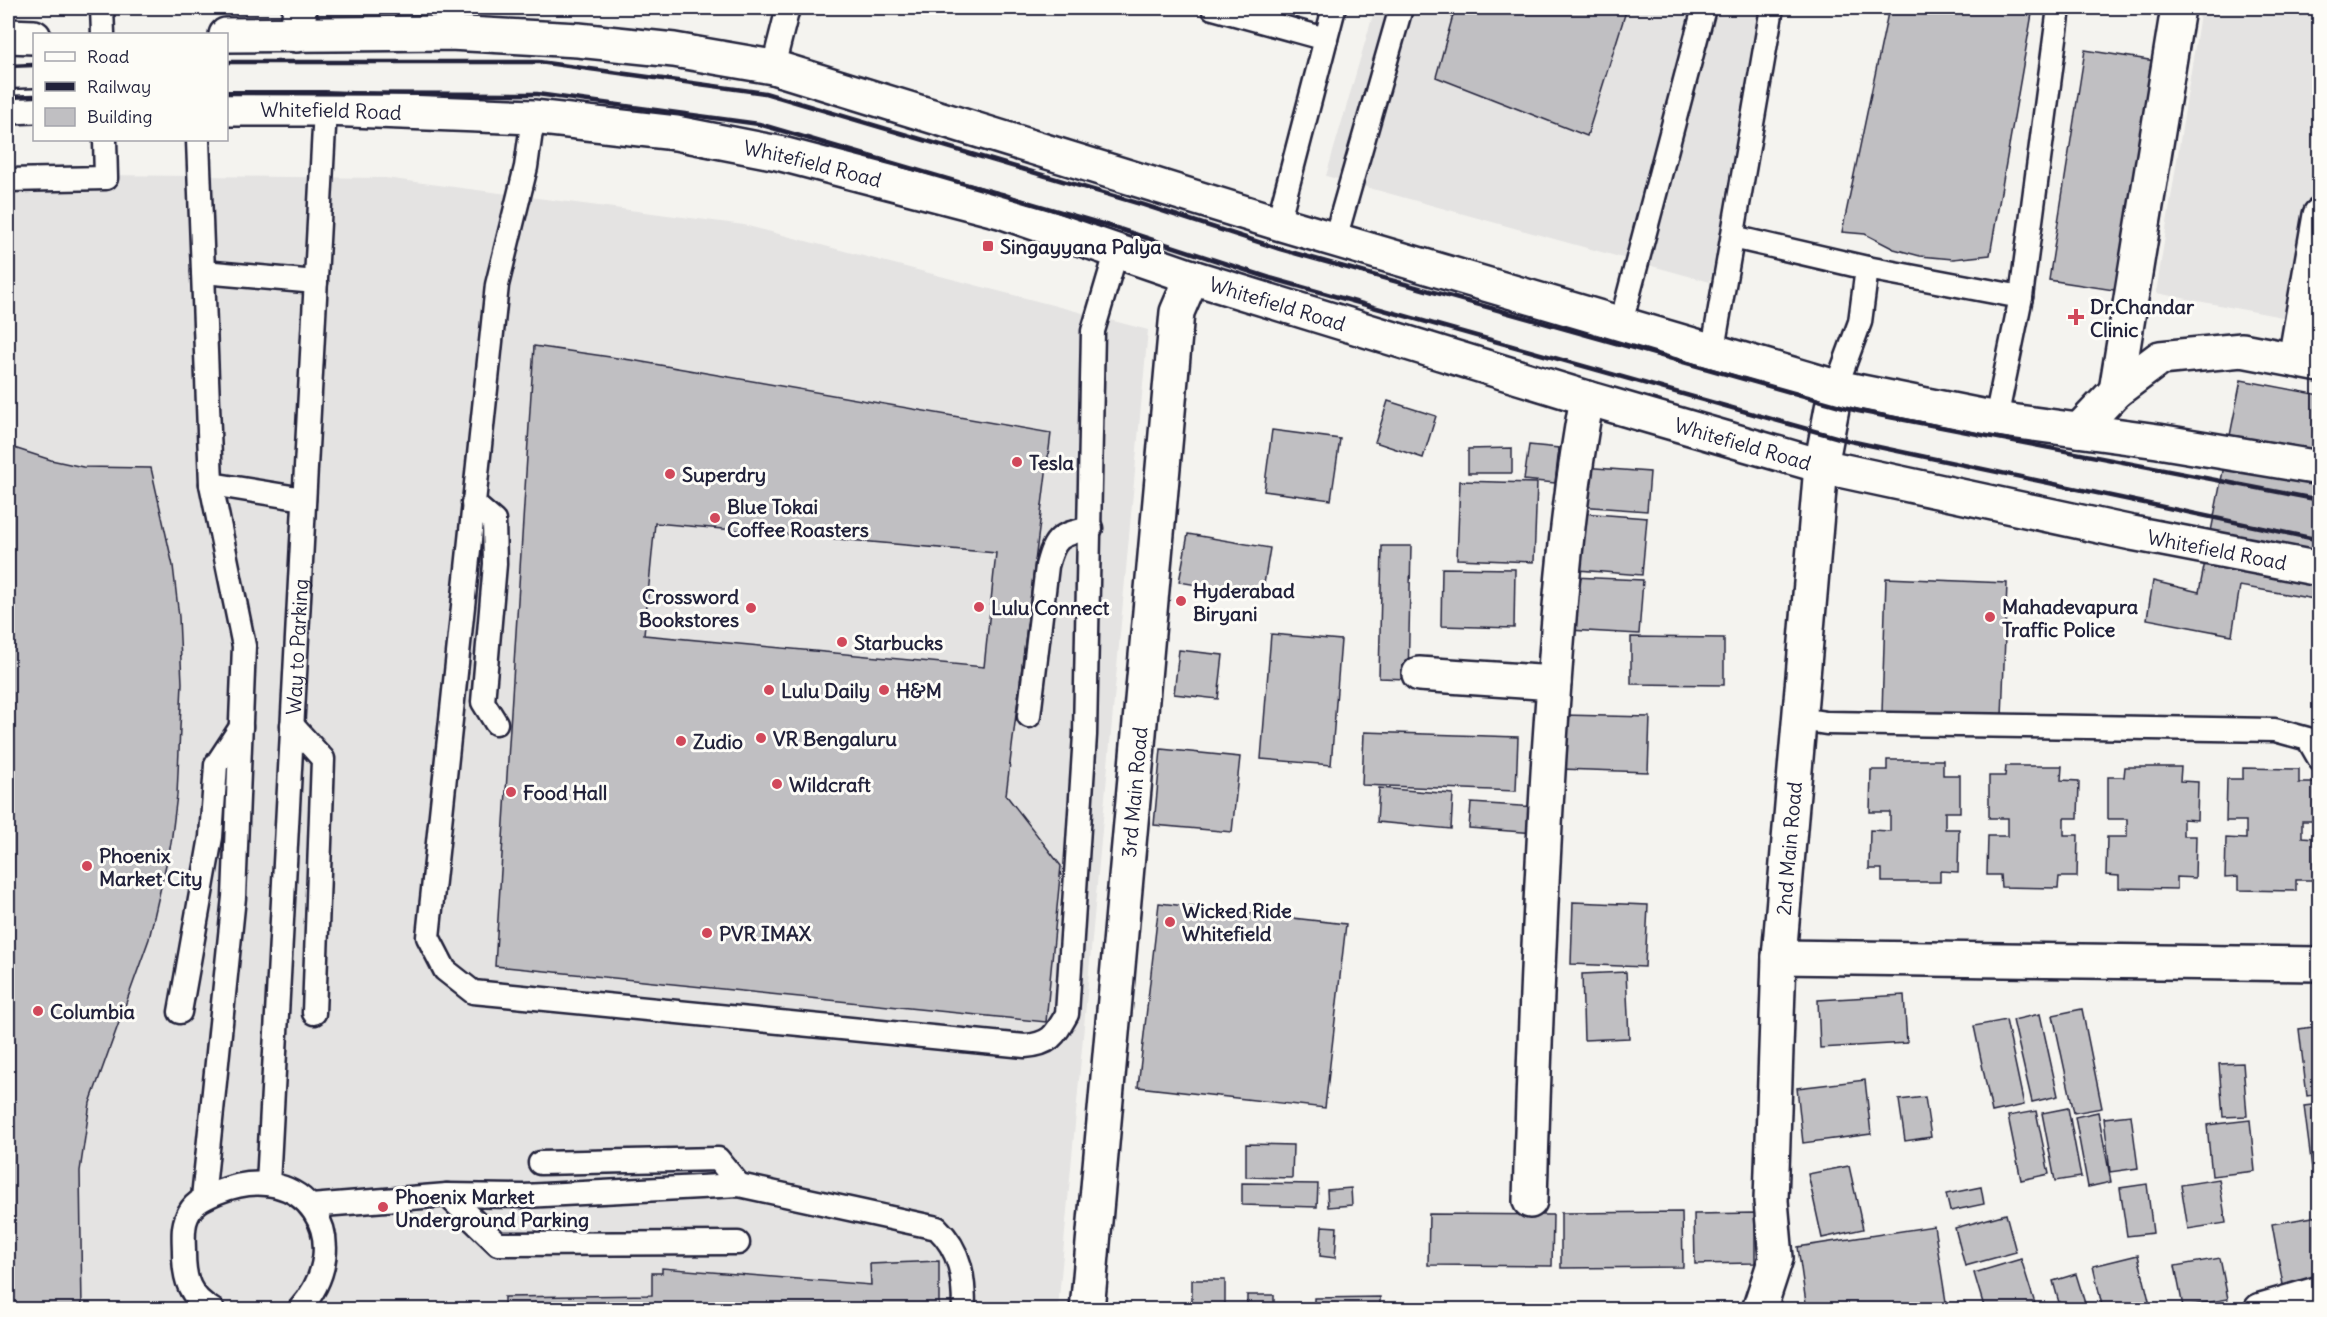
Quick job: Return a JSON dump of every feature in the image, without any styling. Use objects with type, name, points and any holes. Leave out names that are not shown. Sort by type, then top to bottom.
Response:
[{"type":"main road","points":[[2116,391],[2178,8]]},
{"type":"main road","points":[[228,35],[298,21],[578,40],[674,50],[773,67],[1278,223],[1836,387],[1996,419],[2319,468]]},
{"type":"main road","points":[[8,36],[33,37]]},
{"type":"main road","points":[[8,107],[33,106]]},
{"type":"main road","name":"Whitefield Road","points":[[228,109],[533,117],[676,133],[778,153],[1000,211],[1191,277],[1587,398],[1821,466],[2121,531],[2319,569]]},
{"type":"main road","points":[[2079,430],[2116,391],[2160,358],[2242,350],[2307,363],[2319,215]]},
{"type":"main road","name":"3rd Main Road","points":[[1087,1310],[1177,312],[1191,277]]},
{"type":"main road","name":"2nd Main Road","points":[[1759,1310],[1776,1258],[1771,1201],[1779,957],[1821,466],[1836,387]]},
{"type":"main road","points":[[1530,1201],[1537,948],[1554,683],[1579,441],[1587,398]]},
{"type":"main road","points":[[1419,674],[1554,683]]},
{"type":"main road","points":[[1779,957],[2319,964]]},
{"type":"main road","points":[[2261,1310],[2319,1293]]},
{"type":"lane","points":[[102,8],[103,33]]},
{"type":"lane","points":[[773,67],[788,8]]},
{"type":"lane","points":[[1213,8],[1326,39]]},
{"type":"lane","points":[[1278,223],[1334,8]]},
{"type":"lane","points":[[1335,239],[1401,8]]},
{"type":"lane","points":[[1621,323],[1704,8]]},
{"type":"lane","points":[[1713,349],[1772,8]]},
{"type":"lane","points":[[1996,419],[2020,297],[2059,8]]},
{"type":"lane","name":"Way to Parking","points":[[268,1184],[324,110]]},
{"type":"lane","points":[[533,117],[526,167],[497,285],[428,937],[446,970],[473,992],[1025,1046],[1042,1045],[1056,1034],[1067,1014],[1085,735],[1094,331],[1117,250]]},
{"type":"lane","points":[[8,180],[106,177],[105,141]]},
{"type":"lane","points":[[198,141],[211,484],[244,646],[234,897],[203,1198]]},
{"type":"lane","points":[[1732,237],[1867,268],[2020,297]]},
{"type":"lane","points":[[1836,387],[1860,322],[1867,268]]},
{"type":"lane","points":[[203,272],[316,282]]},
{"type":"lane","points":[[211,484],[304,499]]},
{"type":"lane","points":[[473,503],[494,521],[495,564],[483,702],[496,723]]},
{"type":"lane","points":[[1029,716],[1047,566],[1052,547],[1062,534],[1091,528]]},
{"type":"lane","points":[[1800,719],[1826,723],[2275,730],[2308,739],[2319,760]]},
{"type":"lane","points":[[292,725],[323,759],[314,1013]]},
{"type":"lane","points":[[180,1012],[211,837],[216,765],[241,727]]},
{"type":"lane","points":[[540,1163],[718,1159],[739,1185]]},
{"type":"lane","points":[[213,1310],[194,1294],[184,1272],[186,1219],[195,1204],[203,1198],[234,1186],[256,1182],[279,1185],[300,1194],[311,1206],[324,1236],[325,1257],[321,1278],[311,1296],[299,1310]]},
{"type":"lane","points":[[311,1206],[447,1195],[524,1196],[739,1185],[937,1228],[952,1247],[960,1263],[964,1280],[964,1310]]},
{"type":"lane","points":[[447,1195],[498,1244],[738,1243]]},
{"type":"shaded area","points":[[1375,8],[1764,8],[1710,282],[1326,176]]},
{"type":"shaded area","points":[[2201,8],[2319,8],[2319,324],[2156,293]]},
{"type":"shaded area","points":[[8,174],[385,178],[744,225],[1148,330],[1058,1309],[8,1310]]},
{"type":"building","points":[[1455,8],[1627,8],[1587,136],[1436,77]]},
{"type":"building","points":[[1889,8],[2033,8],[1990,255],[1953,259],[1920,256],[1894,249],[1865,234],[1842,232]]},
{"type":"building","points":[[2085,50],[2155,61],[2120,291],[2049,280]]},
{"type":"building","name":"VR Bengaluru","points":[[534,346],[631,360],[1051,433],[1006,795],[1061,866],[1046,1022],[495,966]],"holes":[[[655,523],[996,553],[984,667],[644,635]]]},
{"type":"building","points":[[2241,380],[2320,395],[2320,600],[2240,586],[2232,635],[2147,619],[2153,581],[2199,592]]},
{"type":"building","points":[[1388,401],[1436,416],[1423,458],[1375,442]]},
{"type":"building","points":[[1272,430],[1340,439],[1331,500],[1264,491]]},
{"type":"building","points":[[1529,445],[1559,448],[1555,483],[1524,480]]},
{"type":"building","name":"Phoenix Market City","points":[[8,446],[51,460],[83,467],[151,468],[173,566],[179,617],[182,683],[177,795],[171,843],[149,939],[90,1103],[80,1171],[82,1310],[8,1310]]},
{"type":"building","points":[[1512,448],[1512,473],[1468,473],[1468,449]]},
{"type":"building","points":[[1582,467],[1650,472],[1647,511],[1579,506]]},
{"type":"building","points":[[1460,481],[1537,483],[1534,562],[1457,559]]},
{"type":"building","points":[[1582,513],[1647,518],[1642,575],[1578,570]]},
{"type":"building","points":[[1188,534],[1270,548],[1262,596],[1179,582]]},
{"type":"building","points":[[1382,546],[1411,546],[1408,679],[1379,678]]},
{"type":"building","points":[[1442,568],[1515,569],[1514,628],[1441,626]]},
{"type":"building","points":[[1572,577],[1643,580],[1639,634],[1569,630]]},
{"type":"building","points":[[1886,578],[2007,583],[2002,717],[1882,713]]},
{"type":"building","points":[[1271,634],[1341,640],[1331,765],[1261,759]]},
{"type":"building","points":[[1631,637],[1724,638],[1724,685],[1631,684]]},
{"type":"building","points":[[1179,650],[1223,655],[1218,699],[1174,694]]},
{"type":"building","points":[[1563,715],[1650,717],[1648,772],[1561,769]]},
{"type":"building","points":[[1364,732],[1518,737],[1516,791],[1362,785]]},
{"type":"building","points":[[1161,749],[1240,757],[1232,832],[1154,825]]},
{"type":"building","points":[[1887,760],[1943,760],[1943,775],[1960,775],[1960,812],[1945,812],[1945,829],[1959,829],[1958,872],[1940,871],[1940,882],[1882,882],[1882,869],[1869,869],[1870,830],[1890,831],[1890,812],[1870,812],[1871,770],[1887,770]]},
{"type":"building","points":[[2006,766],[2062,766],[2061,780],[2079,781],[2078,818],[2064,818],[2064,835],[2078,835],[2077,877],[2059,877],[2058,888],[2001,887],[2000,875],[1987,875],[1988,836],[2008,836],[2008,818],[1989,818],[1989,776],[2005,776]]},
{"type":"building","points":[[2125,767],[2181,767],[2180,781],[2198,782],[2197,820],[2183,819],[2183,836],[2196,836],[2195,878],[2177,877],[2177,889],[2119,888],[2119,876],[2106,875],[2107,837],[2127,837],[2127,819],[2108,819],[2108,777],[2124,777]]},
{"type":"building","points":[[2243,768],[2299,769],[2299,783],[2316,783],[2316,821],[2302,821],[2302,837],[2315,838],[2314,880],[2296,880],[2296,891],[2238,890],[2238,877],[2225,878],[2226,838],[2246,839],[2246,821],[2226,821],[2227,779],[2243,779]]},
{"type":"building","points":[[1379,788],[1453,794],[1451,829],[1377,822]]},
{"type":"building","points":[[1471,803],[1538,807],[1536,833],[1469,828]]},
{"type":"building","points":[[1573,902],[1648,905],[1645,967],[1571,964]]},
{"type":"building","points":[[1159,903],[1346,924],[1325,1108],[1138,1087]]},
{"type":"building","points":[[1626,972],[1629,1038],[1584,1040],[1582,974]]},
{"type":"building","points":[[1904,995],[1907,1043],[1820,1048],[1818,1000]]},
{"type":"building","points":[[2082,1009],[2102,1108],[2074,1113],[2053,1015]]},
{"type":"building","points":[[2040,1014],[2058,1096],[2032,1102],[2013,1020]]},
{"type":"building","points":[[2006,1020],[2024,1105],[1992,1112],[1974,1026]]},
{"type":"building","points":[[2320,1026],[2320,1094],[2307,1096],[2299,1029]]},
{"type":"building","points":[[2243,1063],[2247,1116],[2223,1117],[2219,1064]]},
{"type":"building","points":[[1865,1080],[1871,1134],[1803,1143],[1797,1088]]},
{"type":"building","points":[[1925,1097],[1931,1137],[1905,1141],[1899,1100]]},
{"type":"building","points":[[2320,1104],[2320,1175],[2313,1176],[2304,1106]]},
{"type":"building","points":[[2068,1108],[2081,1177],[2055,1181],[2042,1113]]},
{"type":"building","points":[[2036,1111],[2049,1174],[2021,1180],[2008,1116]]},
{"type":"building","points":[[2098,1112],[2111,1182],[2088,1187],[2075,1117]]},
{"type":"building","points":[[2131,1115],[2138,1168],[2110,1172],[2104,1118]]},
{"type":"building","points":[[2250,1120],[2255,1171],[2212,1176],[2207,1125]]},
{"type":"building","points":[[1246,1144],[1293,1145],[1292,1178],[1246,1177]]},
{"type":"building","points":[[1849,1166],[1863,1229],[1822,1238],[1808,1174]]},
{"type":"building","points":[[2219,1179],[2226,1223],[2188,1229],[2181,1185]]},
{"type":"building","points":[[1242,1183],[1318,1184],[1317,1207],[1242,1205]]},
{"type":"building","points":[[2147,1184],[2153,1233],[2127,1236],[2120,1188]]},
{"type":"building","points":[[1981,1187],[1984,1204],[1950,1211],[1946,1194]]},
{"type":"building","points":[[1351,1188],[1352,1205],[1328,1207],[1327,1190]]},
{"type":"building","points":[[1682,1212],[1683,1267],[1561,1268],[1561,1213]]},
{"type":"building","points":[[1755,1213],[1755,1263],[1695,1264],[1694,1214]]},
{"type":"building","points":[[1429,1214],[1553,1215],[1552,1266],[1428,1265]]},
{"type":"building","points":[[2006,1214],[2016,1252],[1965,1266],[1955,1228]]},
{"type":"building","points":[[2319,1216],[2320,1279],[2283,1285],[2272,1224]]},
{"type":"building","points":[[1322,1226],[1337,1227],[1335,1258],[1320,1256]]},
{"type":"building","points":[[1934,1226],[1946,1302],[1896,1310],[1807,1310],[1798,1247]]},
{"type":"building","points":[[2138,1255],[2150,1305],[2131,1310],[2103,1310],[2093,1266]]},
{"type":"building","points":[[2220,1258],[2228,1299],[2183,1307],[2175,1266]]},
{"type":"building","points":[[2021,1259],[2037,1310],[1985,1310],[1974,1273]]},
{"type":"building","points":[[939,1261],[939,1310],[504,1310],[504,1297],[652,1295],[652,1273],[662,1273],[662,1268],[871,1285],[870,1264]]},
{"type":"building","points":[[2076,1274],[2087,1310],[2061,1310],[2053,1281]]},
{"type":"building","points":[[1192,1280],[1225,1280],[1225,1310],[1192,1310]]},
{"type":"building","points":[[1247,1295],[1274,1295],[1274,1310],[1247,1310]]},
{"type":"building","points":[[1380,1297],[1380,1310],[1314,1310],[1314,1298]]},
{"type":"building","points":[[1392,1305],[1456,1307],[1456,1310],[1392,1310]]},
{"type":"railway","points":[[228,62],[539,62],[765,93],[1144,205],[1280,249],[1858,411],[2320,500]]},
{"type":"railway","points":[[8,66],[33,65]]},
{"type":"railway","points":[[228,93],[537,94],[759,124],[1116,228],[1270,278],[1850,441],[2320,540]]},
{"type":"railway","points":[[8,97],[33,96]]},
{"type":"place","name":"Singayyana Palya","points":[[988,246]]},
{"type":"place","name":"Dr.Chandar Clinic","points":[[2076,317]]},
{"type":"place","name":"Tesla","points":[[1017,462]]},
{"type":"place","name":"Superdry","points":[[670,474]]},
{"type":"place","name":"Blue Tokai Coffee Roasters","points":[[715,518]]},
{"type":"place","name":"Hyderabad Biryani","points":[[1181,601]]},
{"type":"place","name":"Lulu Connect","points":[[979,607]]},
{"type":"place","name":"Crossword Bookstores","points":[[751,608]]},
{"type":"place","name":"Mahadevapura Traffic Police","points":[[1990,617]]},
{"type":"place","name":"Starbucks","points":[[842,642]]},
{"type":"place","name":"Lulu Daily","points":[[769,690]]},
{"type":"place","name":"H&M","points":[[884,690]]},
{"type":"place","name":"VR Bengaluru","points":[[761,738]]},
{"type":"place","name":"Zudio","points":[[681,741]]},
{"type":"place","name":"Wildcraft","points":[[777,784]]},
{"type":"place","name":"Food Hall","points":[[511,792]]},
{"type":"place","name":"Phoenix Market City","points":[[87,866]]},
{"type":"place","name":"Wicked Ride Whitefield","points":[[1170,922]]},
{"type":"place","name":"PVR IMAX","points":[[707,933]]},
{"type":"place","name":"Columbia","points":[[38,1011]]},
{"type":"place","name":"Phoenix Market Underground Parking","points":[[383,1207]]}]
